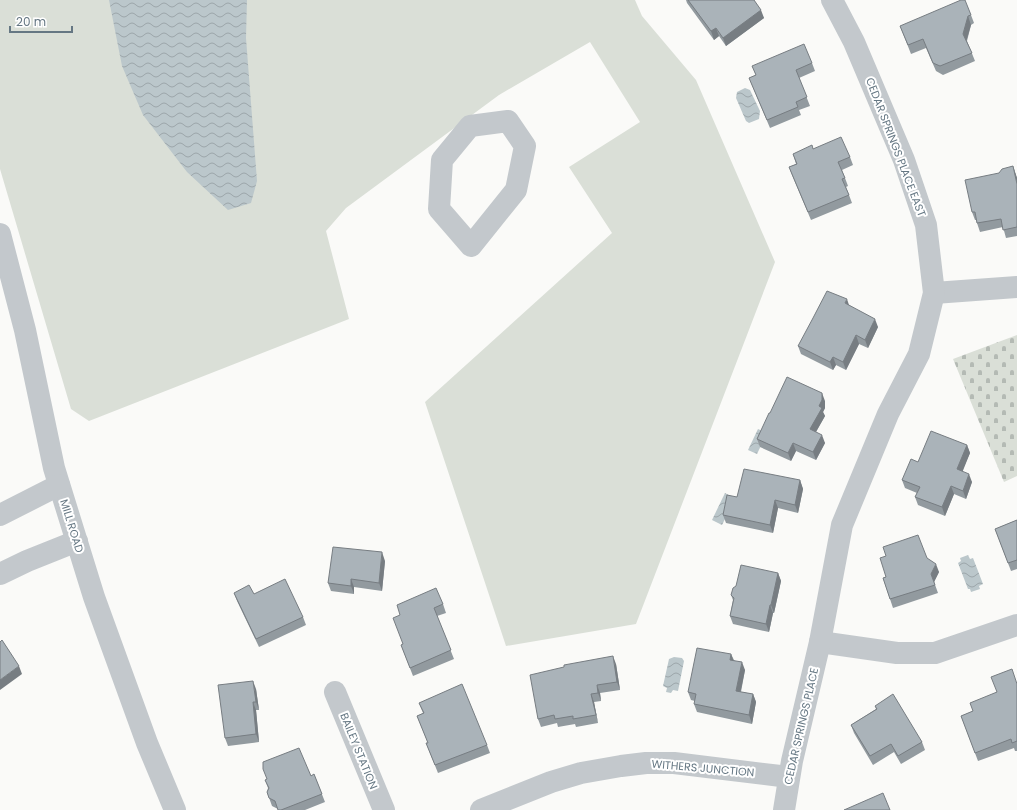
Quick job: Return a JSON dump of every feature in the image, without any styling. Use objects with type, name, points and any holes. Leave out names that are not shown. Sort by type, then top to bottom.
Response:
[{"type":"street","name":"CEDAR SPRINGS PLACE EAST","points":[[820,642],[842,525],[888,414],[919,354],[934,293],[926,225],[904,160],[854,42],[832,0]]},
{"type":"street","points":[[508,121],[525,146],[516,190],[471,246],[439,209],[442,160],[470,126],[508,121]]},
{"type":"street","name":"MILL ROAD","points":[[0,234],[25,330],[54,468],[59,485],[94,597],[139,721],[175,810]]},
{"type":"street","points":[[934,293],[1017,287]]},
{"type":"street","points":[[0,515],[59,485]]},
{"type":"street","points":[[0,574],[27,561],[77,541]]},
{"type":"street","points":[[820,642],[897,654],[935,653],[1017,625]]},
{"type":"street","name":"CEDAR SPRINGS PLACE","points":[[784,810],[789,777],[820,642]]},
{"type":"street","name":"BAILEY STATION","points":[[335,692],[384,810]]},
{"type":"street","name":"WITHERS JUNCTION","points":[[481,810],[551,782],[581,773],[646,763],[674,763],[789,777]]},
{"type":"green space","points":[[0,0],[635,0],[642,16],[696,80],[775,262],[636,624],[506,646],[425,402],[612,233],[569,167],[640,122],[590,42],[499,95],[346,208],[326,231],[349,319],[89,421],[71,409],[0,169]]},
{"type":"green space","points":[[1017,335],[1017,476],[1004,482],[953,359]]},
{"type":"water","points":[[109,0],[247,0],[246,38],[257,181],[251,203],[228,210],[187,172],[143,115],[122,66]]},
{"type":"water","points":[[745,88],[750,90],[760,111],[759,119],[749,123],[746,121],[736,98],[737,92]]},
{"type":"water","points":[[758,429],[767,433],[757,454],[748,450]]},
{"type":"water","points":[[725,493],[735,499],[722,525],[712,520]]},
{"type":"water","points":[[968,555],[970,559],[973,558],[983,584],[979,586],[980,589],[971,592],[970,589],[968,589],[958,563],[961,561],[960,558]]},
{"type":"water","points":[[674,657],[682,658],[684,661],[678,691],[673,690],[671,693],[666,692],[667,688],[663,686],[669,659]]},
{"type":"building","points":[[688,0],[754,0],[761,10],[723,38],[716,28],[711,31]]},
{"type":"building","points":[[961,0],[965,0],[971,15],[968,16],[963,34],[972,53],[940,66],[933,63],[923,39],[908,45],[900,26]]},
{"type":"building","points":[[804,44],[812,63],[796,70],[807,97],[796,102],[798,107],[767,120],[749,78],[756,75],[752,66]]},
{"type":"building","points":[[841,137],[850,157],[838,162],[845,178],[842,179],[849,195],[808,212],[789,167],[797,164],[793,154],[812,145],[813,149]]},
{"type":"building","points":[[1013,166],[1017,184],[1017,227],[1003,230],[1001,219],[977,223],[975,212],[972,212],[965,180],[999,173],[1002,169]]},
{"type":"building","points":[[827,291],[847,299],[845,303],[875,319],[865,340],[856,335],[843,362],[833,357],[830,362],[798,346]]},
{"type":"building","points":[[787,377],[822,393],[822,400],[819,406],[822,408],[810,429],[822,435],[813,452],[793,443],[788,453],[757,439]]},
{"type":"building","points":[[931,431],[967,445],[957,469],[969,474],[963,491],[951,486],[942,507],[915,497],[920,487],[902,480],[911,459],[918,462]]},
{"type":"building","points":[[744,469],[800,480],[795,505],[775,500],[770,525],[723,515],[727,495],[737,497]]},
{"type":"building","points":[[1017,520],[1017,560],[1008,563],[995,529]]},
{"type":"building","points":[[918,535],[927,558],[936,564],[931,574],[935,585],[890,599],[883,578],[886,577],[880,558],[886,556],[883,547]]},
{"type":"building","points":[[333,547],[382,552],[379,583],[351,579],[351,586],[328,583]]},
{"type":"building","points":[[741,565],[778,573],[766,624],[730,616],[734,598],[731,595],[733,588],[736,586]]},
{"type":"building","points":[[285,579],[303,617],[256,639],[234,593],[249,585],[254,594]]},
{"type":"building","points":[[436,588],[443,604],[434,608],[451,650],[410,668],[393,618],[400,615],[397,605]]},
{"type":"building","points":[[2,640],[19,666],[0,680],[0,642]]},
{"type":"building","points":[[697,648],[731,654],[730,660],[742,662],[736,691],[753,694],[749,715],[694,704],[696,694],[688,692]]},
{"type":"building","points":[[613,656],[617,682],[597,685],[598,693],[591,694],[596,715],[573,719],[573,716],[555,719],[554,715],[538,719],[530,675],[564,667],[564,665]]},
{"type":"building","points":[[1012,669],[1017,684],[1017,741],[1012,743],[1011,739],[975,753],[961,716],[973,711],[970,703],[997,692],[991,677]]},
{"type":"building","points":[[253,681],[256,702],[253,702],[256,734],[225,738],[218,685]]},
{"type":"building","points":[[462,684],[487,745],[435,765],[417,716],[424,713],[419,703]]},
{"type":"building","points":[[893,694],[922,742],[898,756],[891,744],[870,756],[851,725],[877,709],[875,706]]},
{"type":"building","points":[[299,748],[311,776],[314,774],[322,794],[278,810],[275,801],[269,798],[267,792],[269,788],[265,780],[267,779],[263,769],[263,762]]},
{"type":"building","points":[[883,793],[890,810],[844,810]]}]
